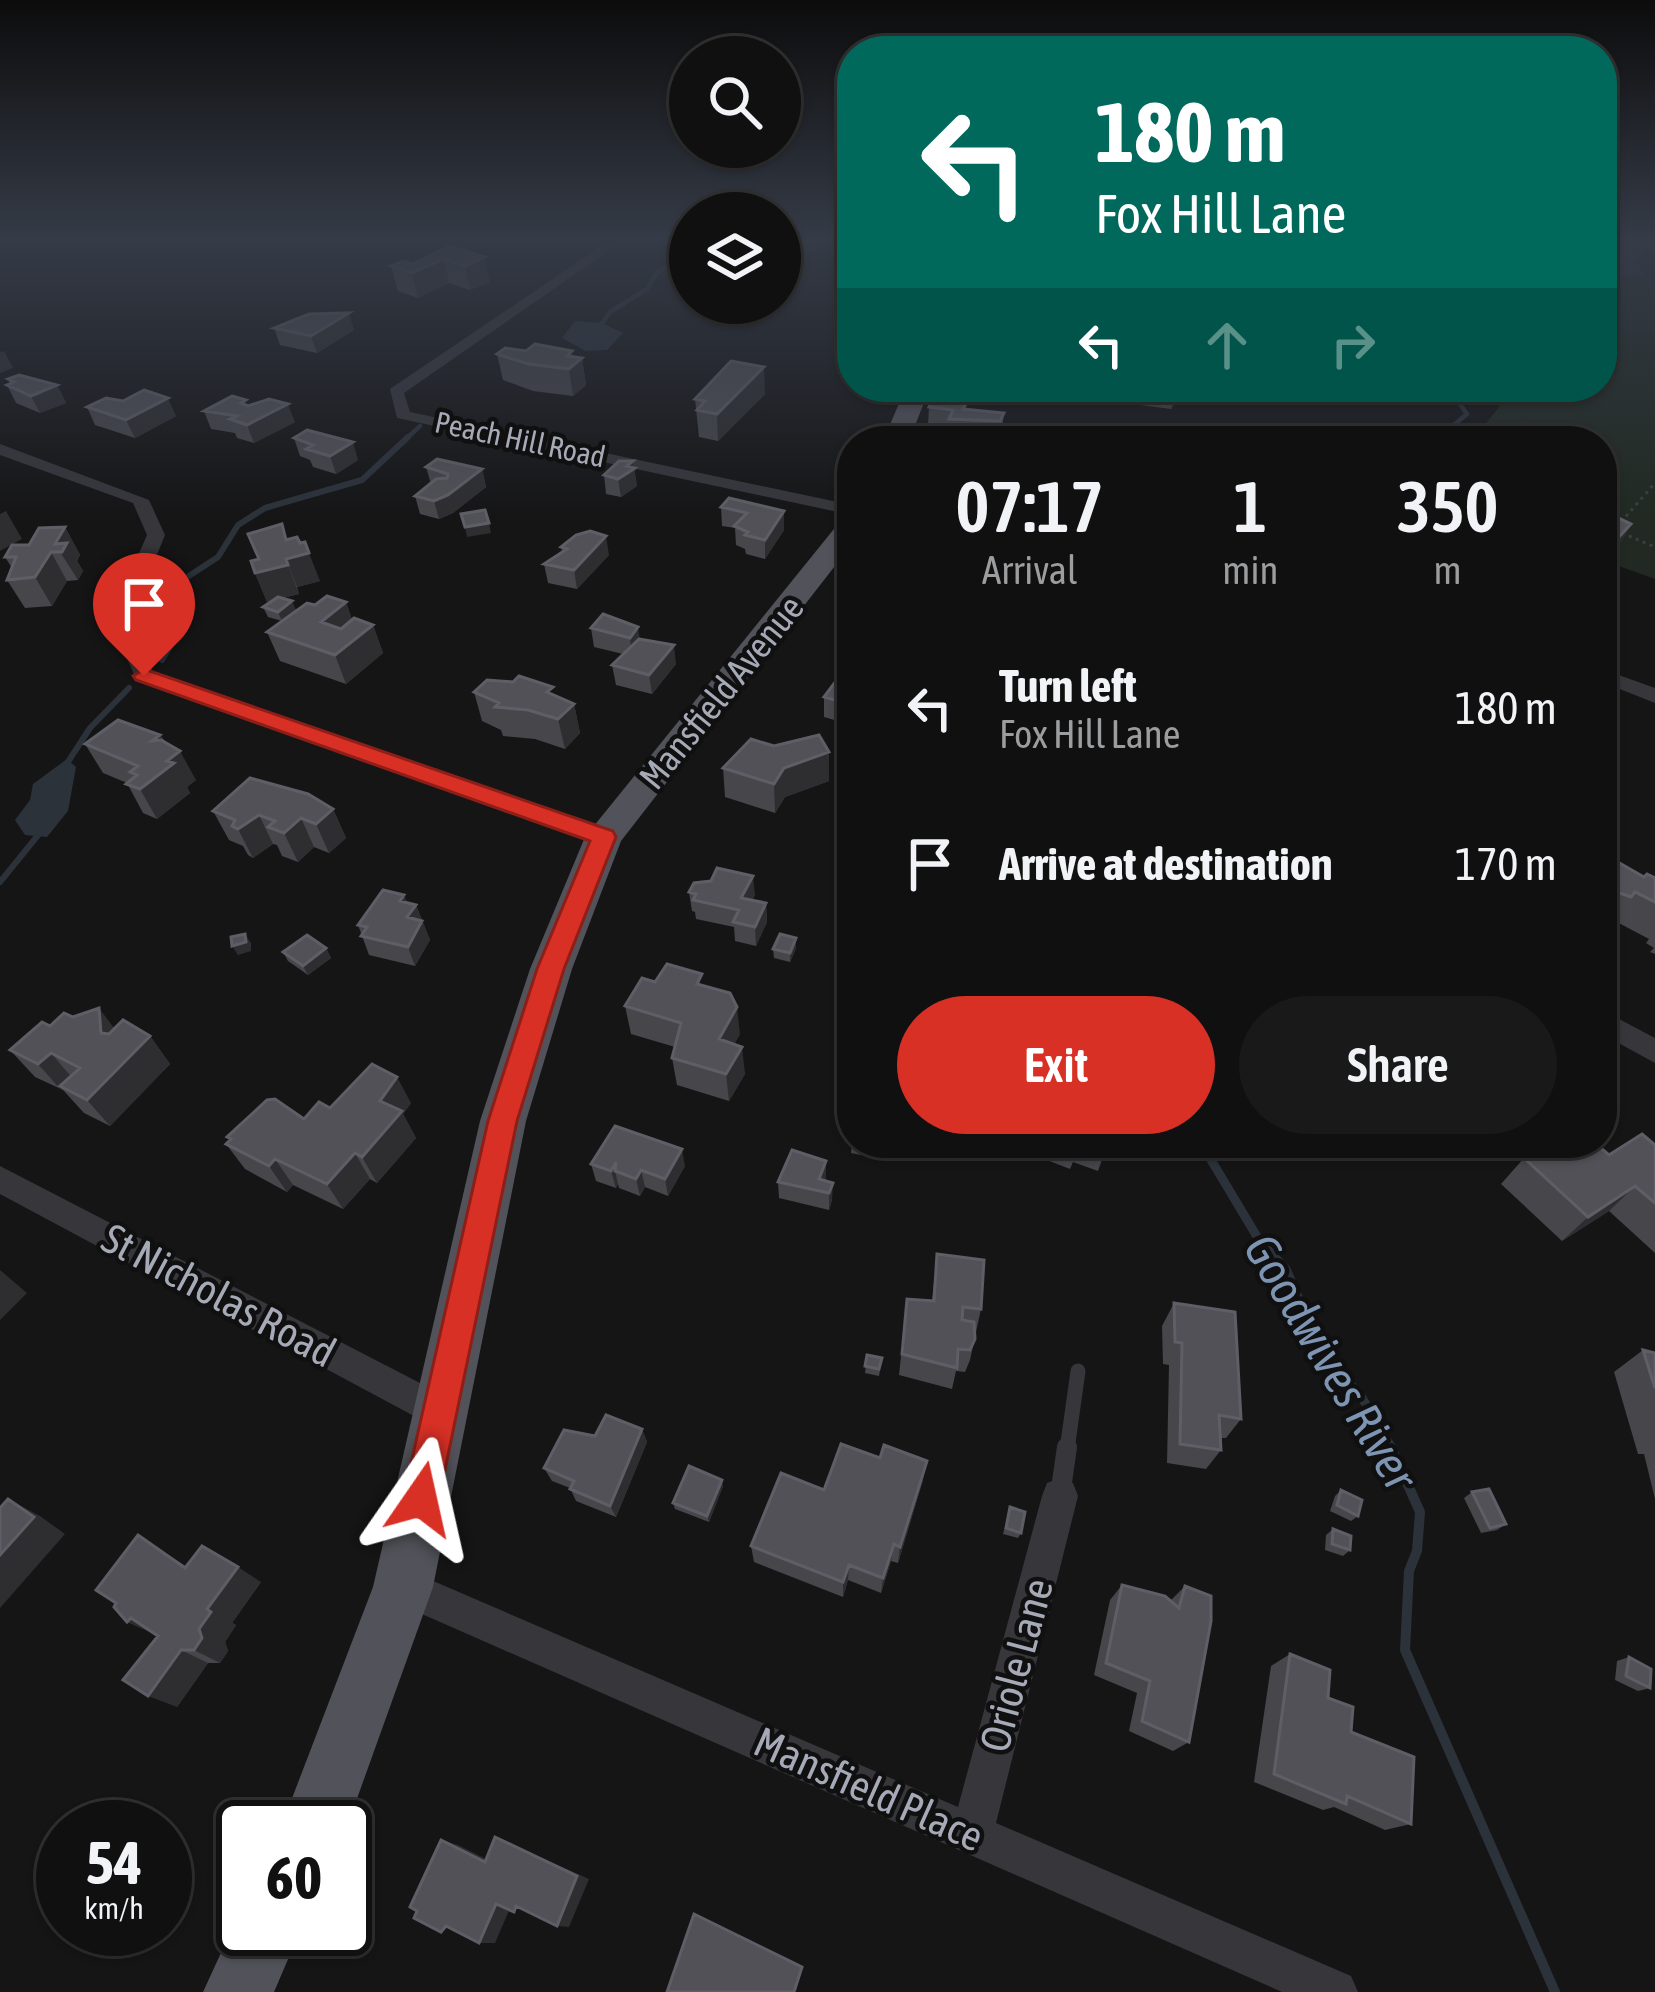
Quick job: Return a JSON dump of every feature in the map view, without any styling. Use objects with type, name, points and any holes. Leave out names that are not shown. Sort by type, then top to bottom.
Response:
[{"type":"main road","name":"Mansfield Avenue","points":[[324,1800],[403,1586],[502,1121],[551,969],[604,837],[837,546]]},
{"type":"main road","points":[[238,1992],[255,1956]]},
{"type":"street","name":"Peach Hill Road","points":[[484,332],[396,392],[403,415],[837,507]]},
{"type":"street","points":[[0,448],[140,500],[156,535],[120,620],[144,676],[604,837]]},
{"type":"street","points":[[1617,681],[1655,696]]},
{"type":"street","points":[[1617,1030],[1655,1052]]},
{"type":"street","name":"St Nicholas Road","points":[[0,1179],[439,1411]]},
{"type":"street","name":"Oriole Lane","points":[[972,1834],[1060,1496]]},
{"type":"street","name":"Mansfield Place","points":[[403,1586],[1335,1992]]},
{"type":"lane","points":[[1060,1496],[1078,1371]]},
{"type":"path","points":[[1655,483],[1621,519],[1628,538],[1655,547]]},
{"type":"shaded area","points":[[567,332],[623,333],[607,350],[586,351],[562,338]]},
{"type":"shaded area","points":[[1617,332],[1655,332],[1655,579],[1617,565],[1617,426],[1484,426],[1503,402],[1617,402]]},
{"type":"shaded area","points":[[67,759],[76,767],[68,811],[47,837],[25,835],[15,820],[30,800],[33,784]]},
{"type":"building","points":[[535,344],[572,351],[567,356],[582,358],[569,369],[497,354],[505,348],[526,351]]},
{"type":"building","points":[[731,361],[764,367],[717,414],[697,410],[705,401],[695,399]]},
{"type":"building","points":[[19,375],[57,385],[31,396],[7,385],[14,382],[8,379]]},
{"type":"building","points":[[144,390],[168,398],[126,420],[87,407],[106,398],[123,401]]},
{"type":"building","points":[[232,396],[246,400],[241,403],[248,406],[269,399],[288,404],[247,425],[230,419],[237,416],[204,411]]},
{"type":"building","points":[[932,402],[953,402],[966,404],[963,409],[1004,413],[1000,421],[949,419],[953,410],[929,407]]},
{"type":"building","points":[[307,430],[353,442],[330,456],[306,449],[313,445],[294,438]]},
{"type":"building","points":[[437,459],[482,469],[434,501],[415,496],[436,479],[447,478],[448,474],[426,467]]},
{"type":"building","points":[[619,461],[633,461],[627,466],[635,468],[618,479],[604,475]]},
{"type":"building","points":[[729,498],[784,511],[765,540],[745,535],[748,532],[734,526],[747,513],[721,507]]},
{"type":"building","points":[[485,510],[489,523],[465,527],[461,514]]},
{"type":"building","points":[[1617,517],[1631,524],[1617,538]]},
{"type":"building","points":[[282,524],[286,540],[297,537],[309,553],[286,559],[288,565],[255,573],[251,561],[259,559],[248,534]]},
{"type":"building","points":[[65,527],[55,544],[67,543],[62,552],[51,552],[35,577],[7,580],[16,557],[5,557],[12,545],[29,545],[39,528]]},
{"type":"building","points":[[590,531],[606,536],[574,570],[544,564],[567,549],[561,547],[576,535]]},
{"type":"building","points":[[327,596],[346,602],[321,622],[341,629],[354,618],[373,625],[335,655],[267,632],[307,603],[315,605]]},
{"type":"building","points":[[278,597],[292,601],[278,612],[263,607]]},
{"type":"building","points":[[603,614],[638,627],[630,638],[591,628]]},
{"type":"building","points":[[639,639],[674,645],[649,675],[612,665]]},
{"type":"building","points":[[519,676],[553,687],[547,692],[574,704],[558,719],[495,707],[499,703],[474,692],[487,680],[513,682]]},
{"type":"building","points":[[837,680],[837,701],[824,697]]},
{"type":"building","points":[[118,720],[160,735],[152,741],[161,740],[180,751],[167,761],[174,763],[140,789],[126,784],[137,775],[130,772],[138,766],[85,744]]},
{"type":"building","points":[[819,735],[829,752],[784,768],[774,784],[723,768],[751,739],[774,746]]},
{"type":"building","points":[[250,778],[308,794],[333,809],[316,824],[301,818],[284,833],[268,827],[275,821],[259,815],[238,829],[232,826],[235,820],[213,811]]},
{"type":"building","points":[[1617,862],[1655,878],[1655,902],[1635,892],[1631,897],[1617,892]]},
{"type":"building","points":[[717,868],[753,876],[741,898],[766,903],[755,927],[733,922],[739,910],[693,900],[696,894],[689,892],[694,883],[711,881]]},
{"type":"building","points":[[383,890],[404,895],[400,901],[416,905],[407,917],[422,921],[408,947],[361,936],[367,927],[358,925]]},
{"type":"building","points":[[245,934],[246,942],[232,946],[231,937]]},
{"type":"building","points":[[780,934],[796,938],[790,953],[773,949]]},
{"type":"building","points":[[307,935],[326,948],[303,966],[283,952]]},
{"type":"building","points":[[667,964],[702,974],[697,984],[730,993],[737,1007],[719,1039],[742,1047],[726,1074],[672,1058],[681,1023],[625,1006],[642,978],[655,982]]},
{"type":"building","points":[[99,1008],[101,1033],[109,1034],[123,1020],[150,1036],[87,1100],[60,1086],[80,1068],[51,1053],[38,1064],[10,1050],[42,1022],[50,1026],[64,1013],[73,1017]]},
{"type":"building","points":[[372,1064],[397,1077],[380,1101],[402,1111],[362,1157],[355,1153],[327,1184],[275,1159],[269,1166],[226,1144],[231,1139],[227,1137],[267,1100],[275,1099],[304,1119],[319,1102],[330,1108]]},
{"type":"building","points":[[615,1126],[682,1149],[665,1179],[641,1170],[636,1179],[615,1171],[616,1162],[611,1171],[591,1164]]},
{"type":"building","points":[[1642,1134],[1655,1145],[1655,1203],[1635,1186],[1588,1217],[1524,1158],[1617,1158],[1617,1150]]},
{"type":"building","points":[[792,1150],[826,1161],[819,1179],[833,1183],[829,1193],[778,1182]]},
{"type":"building","points":[[937,1254],[984,1260],[981,1309],[963,1307],[962,1320],[974,1322],[975,1339],[970,1350],[958,1349],[957,1368],[902,1354],[907,1299],[934,1301]]},
{"type":"building","points":[[1174,1303],[1235,1312],[1241,1419],[1219,1415],[1221,1450],[1180,1444],[1182,1343],[1175,1342]]},
{"type":"building","points":[[1643,1350],[1655,1353],[1655,1388]]},
{"type":"building","points":[[867,1355],[882,1358],[879,1369],[865,1366]]},
{"type":"building","points":[[606,1415],[642,1429],[610,1506],[570,1489],[574,1481],[544,1468],[564,1430],[595,1436]]},
{"type":"building","points":[[841,1444],[880,1458],[884,1445],[927,1461],[900,1547],[894,1544],[883,1578],[849,1565],[843,1582],[751,1546],[781,1473],[824,1490]]},
{"type":"building","points":[[689,1466],[722,1480],[707,1516],[673,1503]]},
{"type":"building","points":[[1489,1489],[1506,1524],[1490,1528],[1472,1492]]},
{"type":"building","points":[[1341,1490],[1362,1500],[1358,1516],[1337,1505]]},
{"type":"building","points":[[8,1499],[34,1517],[0,1555],[0,1508]]},
{"type":"building","points":[[1010,1507],[1025,1512],[1021,1533],[1006,1528]]},
{"type":"building","points":[[1333,1529],[1351,1536],[1350,1550],[1332,1544]]},
{"type":"building","points":[[138,1535],[185,1568],[202,1546],[238,1567],[207,1609],[211,1612],[199,1629],[202,1638],[194,1650],[181,1650],[148,1696],[123,1680],[158,1636],[131,1618],[127,1622],[114,1607],[116,1603],[96,1590]]},
{"type":"building","points":[[1122,1585],[1165,1596],[1179,1608],[1185,1586],[1211,1596],[1211,1621],[1189,1742],[1142,1721],[1150,1681],[1106,1663]]},
{"type":"building","points":[[1290,1654],[1330,1670],[1328,1698],[1353,1707],[1351,1732],[1414,1757],[1411,1824],[1347,1796],[1346,1804],[1274,1774]]},
{"type":"building","points":[[1629,1657],[1651,1669],[1650,1688],[1626,1676]]},
{"type":"building","points":[[495,1837],[577,1876],[557,1926],[516,1906],[514,1912],[496,1904],[479,1943],[446,1926],[441,1932],[414,1918],[417,1911],[410,1907],[441,1840],[485,1862]]},
{"type":"building","points":[[694,1914],[802,1967],[794,1992],[667,1992]]},
{"type":"waterway","name":"Goodwives River","points":[[1453,426],[1467,414],[1456,402]]},
{"type":"waterway","points":[[405,440],[420,426]]},
{"type":"waterway","points":[[162,660],[178,633],[164,608],[169,589],[218,557],[238,525],[265,508],[362,480],[408,437]]},
{"type":"waterway","points":[[66,765],[90,728],[129,688]]},
{"type":"waterway","points":[[0,882],[39,834]]},
{"type":"waterway","name":"Goodwives River","points":[[1210,1158],[1259,1240],[1286,1269],[1299,1299],[1302,1327],[1326,1365],[1358,1391],[1393,1450]]},
{"type":"waterway","name":"Goodwives River","points":[[1391,1447],[1420,1512],[1417,1551],[1409,1571],[1405,1650],[1555,1992]]},
{"type":"route","points":[[144,676],[604,837],[551,969],[502,1121],[421,1499]]}]
